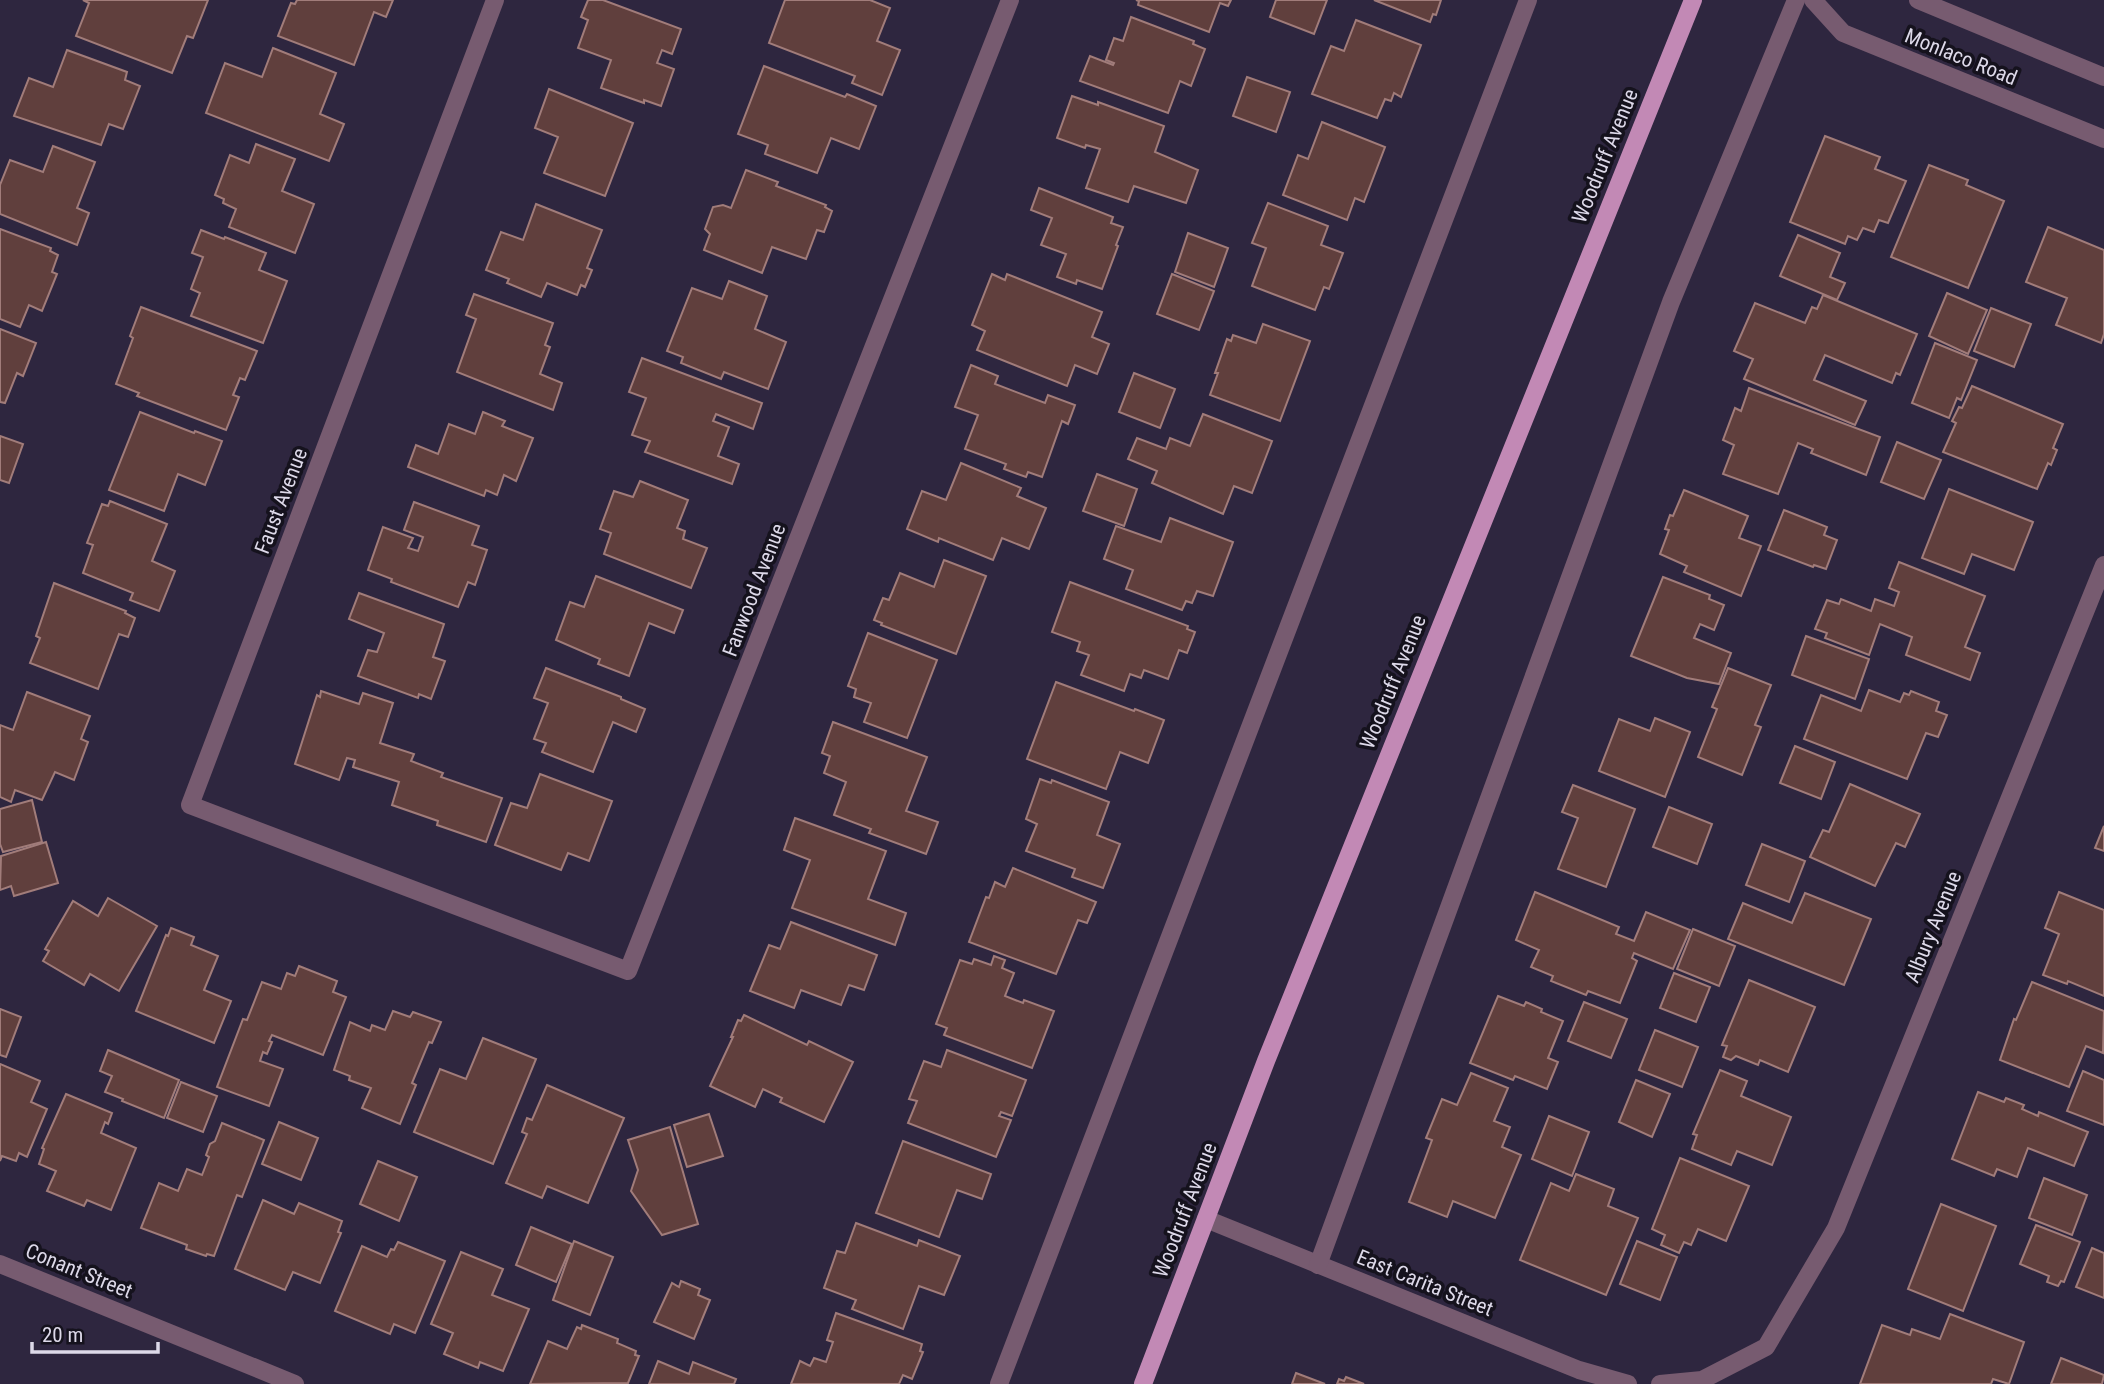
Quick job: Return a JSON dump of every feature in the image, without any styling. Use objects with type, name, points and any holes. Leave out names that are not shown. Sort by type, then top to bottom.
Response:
[{"type":"main road","name":"Woodruff Avenue","points":[[1143,1384],[1276,1035],[1693,0]]},
{"type":"street","name":"Faust Avenue","points":[[402,887],[190,805],[495,0]]},
{"type":"street","name":"Fanwood Avenue","points":[[402,887],[628,971],[1010,0]]},
{"type":"street","points":[[999,1384],[1528,0]]},
{"type":"street","points":[[1318,1265],[1671,302],[1796,0]]},
{"type":"street","name":"Monlaco Road","points":[[1813,0],[1843,33],[2104,139]]},
{"type":"street","name":"Monlaco Road","points":[[1918,0],[2104,77]]},
{"type":"street","name":"Albury Avenue","points":[[1660,1384],[1702,1380],[1766,1347],[1836,1228],[2104,565]]},
{"type":"street","name":"East Carita Street","points":[[1206,1219],[1579,1370],[1628,1384]]},
{"type":"street","name":"Conant Street","points":[[0,1264],[295,1384]]},
{"type":"building","points":[[83,0],[208,0],[193,38],[187,36],[172,73],[76,36],[89,3]]},
{"type":"building","points":[[297,0],[393,0],[386,17],[374,12],[354,65],[278,36],[291,3],[295,4]]},
{"type":"building","points":[[588,0],[603,0],[681,29],[672,54],[662,50],[657,63],[674,69],[661,106],[601,88],[611,60],[578,48],[588,20],[581,17]]},
{"type":"building","points":[[785,0],[870,0],[890,8],[877,41],[900,50],[882,95],[852,83],[855,76],[769,43]]},
{"type":"building","points":[[1136,0],[1231,0],[1228,6],[1220,3],[1209,32],[1138,5],[1139,1]]},
{"type":"building","points":[[1276,0],[1327,0],[1314,34],[1270,17]]},
{"type":"building","points":[[1374,0],[1441,0],[1436,15],[1433,14],[1430,22]]},
{"type":"building","points":[[1131,17],[1194,41],[1193,44],[1205,49],[1191,86],[1180,81],[1168,113],[1080,81],[1090,56],[1113,65],[1114,63],[1106,60],[1114,38],[1123,41]]},
{"type":"building","points":[[1356,20],[1421,45],[1401,97],[1394,93],[1391,101],[1385,99],[1377,118],[1312,94],[1331,46],[1344,51]]},
{"type":"building","points":[[273,48],[336,73],[320,114],[344,124],[329,161],[206,113],[225,63],[262,77]]},
{"type":"building","points":[[67,50],[127,72],[125,80],[140,86],[123,129],[109,124],[101,145],[14,116],[29,78],[53,87]]},
{"type":"building","points":[[764,66],[876,106],[859,149],[831,138],[817,173],[765,154],[768,145],[738,134]]},
{"type":"building","points":[[1247,77],[1290,92],[1276,132],[1233,116]]},
{"type":"building","points":[[549,89],[633,123],[605,196],[544,173],[558,137],[535,128]]},
{"type":"building","points":[[1072,96],[1098,105],[1098,102],[1164,126],[1155,152],[1198,170],[1186,203],[1134,186],[1128,202],[1086,188],[1100,149],[1086,145],[1085,148],[1057,138]]},
{"type":"building","points":[[1322,122],[1385,147],[1364,202],[1355,198],[1347,220],[1283,195],[1298,155],[1308,159]]},
{"type":"building","points":[[1825,136],[1880,157],[1875,169],[1906,181],[1888,223],[1879,220],[1874,232],[1863,228],[1857,240],[1848,236],[1845,244],[1790,222]]},
{"type":"building","points":[[256,144],[295,159],[282,191],[314,204],[295,253],[229,227],[236,209],[223,203],[224,199],[215,195],[230,155],[249,163]]},
{"type":"building","points":[[53,146],[95,162],[77,208],[89,213],[77,245],[0,214],[0,185],[10,160],[43,172]]},
{"type":"building","points":[[1929,165],[1968,180],[1966,185],[2004,201],[1968,288],[1891,257]]},
{"type":"building","points":[[746,170],[778,182],[776,186],[826,205],[825,207],[832,211],[824,232],[817,230],[806,259],[772,247],[762,273],[704,250],[710,234],[705,229],[713,207],[723,205],[731,208]]},
{"type":"building","points":[[1039,188],[1113,217],[1111,223],[1123,227],[1102,289],[1077,280],[1076,284],[1057,277],[1066,254],[1041,245],[1052,218],[1031,210]]},
{"type":"building","points":[[1268,203],[1328,226],[1321,245],[1343,253],[1329,289],[1324,287],[1315,310],[1252,286],[1266,248],[1252,243]]},
{"type":"building","points":[[536,204],[602,230],[587,268],[592,270],[585,287],[581,285],[577,295],[547,283],[541,297],[507,283],[509,279],[486,270],[501,232],[523,240]]},
{"type":"building","points":[[2048,227],[2104,250],[2104,334],[2101,343],[2056,325],[2067,298],[2026,282]]},
{"type":"building","points":[[0,229],[51,248],[50,251],[58,255],[52,272],[57,274],[42,311],[29,305],[20,327],[0,319]]},
{"type":"building","points":[[201,230],[266,253],[259,270],[287,281],[263,343],[191,316],[200,293],[191,289],[203,257],[192,253]]},
{"type":"building","points":[[1188,233],[1228,248],[1214,287],[1175,272]]},
{"type":"building","points":[[1798,235],[1840,253],[1830,277],[1845,283],[1837,300],[1780,276]]},
{"type":"building","points":[[992,274],[1005,280],[1007,274],[1102,312],[1092,337],[1109,344],[1097,374],[1075,365],[1067,386],[977,350],[985,331],[972,325]]},
{"type":"building","points":[[1172,274],[1214,291],[1199,330],[1157,314]]},
{"type":"building","points":[[729,281],[767,296],[755,329],[786,342],[768,389],[724,372],[721,379],[681,363],[683,357],[667,351],[692,288],[722,299]]},
{"type":"building","points":[[1947,293],[1987,310],[1968,354],[1929,336]]},
{"type":"building","points":[[474,294],[553,323],[545,345],[550,347],[540,374],[562,383],[553,410],[457,372],[476,319],[466,315]]},
{"type":"building","points":[[1823,295],[1917,334],[1900,375],[1896,373],[1892,383],[1825,355],[1814,380],[1866,401],[1855,425],[1744,379],[1753,359],[1734,351],[1755,303],[1805,323],[1812,307],[1817,309]]},
{"type":"building","points":[[141,307],[257,351],[245,380],[240,378],[233,395],[239,397],[226,430],[137,396],[139,393],[116,384]]},
{"type":"building","points":[[1991,308],[2031,324],[2014,367],[1974,351]]},
{"type":"building","points":[[1263,324],[1310,341],[1280,421],[1210,395],[1227,339],[1231,341],[1233,335],[1256,343]]},
{"type":"building","points":[[0,329],[36,343],[23,376],[17,373],[5,403],[0,402]]},
{"type":"building","points":[[1935,343],[1977,360],[1961,400],[1957,398],[1949,418],[1912,403]]},
{"type":"building","points":[[642,358],[762,403],[753,429],[716,414],[713,421],[729,427],[718,456],[739,464],[732,484],[645,452],[650,441],[632,435],[646,398],[629,392]]},
{"type":"building","points":[[971,365],[998,376],[995,384],[1045,403],[1048,395],[1075,405],[1068,424],[1062,421],[1042,477],[1028,472],[1026,477],[1004,469],[1006,464],[965,449],[978,415],[955,407]]},
{"type":"building","points":[[1134,373],[1175,389],[1160,428],[1119,412]]},
{"type":"building","points":[[1972,386],[2063,424],[2053,448],[2057,450],[2051,465],[2048,463],[2037,489],[1943,452],[1956,423],[1952,421],[1959,407],[1962,408]]},
{"type":"building","points":[[1749,388],[1880,437],[1866,475],[1811,453],[1813,449],[1798,443],[1778,494],[1723,474],[1734,445],[1723,440],[1735,408],[1741,411]]},
{"type":"building","points":[[140,412],[222,441],[205,485],[178,474],[164,511],[109,490]]},
{"type":"building","points":[[483,412],[505,421],[502,426],[533,438],[516,481],[504,475],[497,495],[486,490],[484,496],[408,467],[416,445],[438,454],[449,424],[475,434]]},
{"type":"building","points":[[1203,414],[1272,441],[1252,493],[1234,486],[1223,514],[1152,483],[1157,471],[1128,459],[1137,438],[1166,449],[1170,438],[1190,446]]},
{"type":"building","points":[[0,436],[23,444],[9,483],[0,480]]},
{"type":"building","points":[[1897,442],[1941,460],[1924,499],[1881,482]]},
{"type":"building","points":[[961,463],[1021,488],[1017,496],[1046,508],[1029,549],[1002,538],[993,560],[939,538],[938,542],[907,529],[922,491],[946,500]]},
{"type":"building","points":[[1097,474],[1137,489],[1124,526],[1083,511]]},
{"type":"building","points":[[640,481],[688,500],[677,528],[685,531],[683,539],[707,548],[691,588],[604,554],[611,533],[600,529],[614,491],[633,497]]},
{"type":"building","points":[[1949,489],[2033,522],[2014,570],[1972,554],[1964,574],[1922,558]]},
{"type":"building","points":[[1684,490],[1748,516],[1739,538],[1761,546],[1741,596],[1684,572],[1687,566],[1660,554],[1669,530],[1665,529],[1670,515],[1673,516]]},
{"type":"building","points":[[110,501],[167,524],[152,561],[175,571],[159,611],[130,600],[133,593],[83,573],[93,545],[87,543],[102,504],[108,506]]},
{"type":"building","points":[[414,502],[479,526],[472,545],[487,550],[475,585],[468,582],[458,607],[391,582],[392,579],[368,570],[383,527],[413,538],[408,548],[418,551],[423,537],[404,530]]},
{"type":"building","points":[[1784,510],[1827,527],[1824,535],[1837,540],[1826,569],[1814,565],[1813,567],[1768,550]]},
{"type":"building","points":[[1170,518],[1233,542],[1213,596],[1197,591],[1192,603],[1186,601],[1182,610],[1126,589],[1133,570],[1104,559],[1116,526],[1161,542]]},
{"type":"building","points":[[944,560],[986,576],[956,654],[874,620],[883,598],[889,600],[900,573],[934,587]]},
{"type":"building","points":[[1899,562],[1985,596],[1965,647],[1980,653],[1970,680],[1906,655],[1912,637],[1880,624],[1869,655],[1825,638],[1827,633],[1815,629],[1827,600],[1839,604],[1841,599],[1871,611],[1875,599],[1894,606],[1899,592],[1889,588]]},
{"type":"building","points":[[596,576],[683,610],[674,633],[649,623],[629,676],[598,664],[600,659],[556,640],[570,602],[584,607]]},
{"type":"building","points":[[1663,577],[1710,595],[1709,599],[1724,605],[1714,630],[1700,624],[1694,638],[1731,653],[1719,684],[1687,678],[1631,656]]},
{"type":"building","points":[[1070,582],[1188,626],[1187,629],[1195,632],[1187,653],[1179,650],[1168,679],[1144,670],[1141,678],[1130,674],[1124,691],[1081,675],[1089,655],[1077,651],[1080,642],[1052,632]]},
{"type":"building","points":[[54,583],[126,611],[125,613],[135,618],[128,637],[119,634],[98,689],[30,663],[40,638],[36,636]]},
{"type":"building","points":[[359,593],[444,624],[433,657],[445,661],[431,699],[419,694],[418,698],[358,676],[368,650],[377,652],[384,633],[349,619]]},
{"type":"building","points":[[868,633],[937,660],[907,738],[864,722],[871,703],[854,697],[856,689],[848,686]]},
{"type":"building","points":[[1806,636],[1869,659],[1855,699],[1792,675]]},
{"type":"building","points":[[546,668],[645,709],[636,732],[613,722],[593,772],[542,752],[546,743],[534,739],[548,703],[534,698]]},
{"type":"building","points":[[1728,668],[1771,685],[1755,725],[1761,727],[1742,775],[1698,757],[1717,709],[1712,707]]},
{"type":"building","points":[[1056,682],[1164,720],[1148,763],[1120,752],[1106,789],[1027,759]]},
{"type":"building","points":[[1869,690],[1900,702],[1904,693],[1909,695],[1911,691],[1939,702],[1936,711],[1947,715],[1938,737],[1926,733],[1907,779],[1804,739],[1821,695],[1861,711]]},
{"type":"building","points":[[321,691],[359,704],[363,693],[393,703],[380,743],[414,754],[411,761],[443,773],[441,777],[502,798],[486,842],[437,825],[438,821],[392,805],[399,782],[353,767],[355,760],[347,758],[339,780],[295,764],[317,695],[320,697]]},
{"type":"building","points":[[27,692],[90,716],[81,739],[88,742],[74,780],[55,772],[42,800],[15,790],[11,802],[0,797],[0,725],[13,730]]},
{"type":"building","points":[[1655,718],[1690,732],[1665,797],[1599,771],[1619,719],[1650,731]]},
{"type":"building","points":[[833,722],[927,757],[906,811],[938,822],[926,854],[869,833],[871,829],[834,815],[846,782],[824,773],[830,756],[822,753]]},
{"type":"building","points":[[1795,746],[1835,762],[1821,799],[1780,783]]},
{"type":"building","points":[[540,774],[612,801],[589,861],[568,853],[561,870],[495,845],[511,803],[527,808]]},
{"type":"building","points":[[1040,779],[1051,783],[1052,780],[1109,802],[1097,835],[1120,844],[1103,888],[1072,877],[1075,869],[1026,851],[1037,824],[1026,819]]},
{"type":"building","points":[[1850,784],[1920,814],[1905,847],[1896,843],[1875,886],[1810,857],[1823,830],[1829,832]]},
{"type":"building","points":[[1573,785],[1635,809],[1606,887],[1558,869],[1578,818],[1562,812]]},
{"type":"building","points":[[32,800],[42,842],[3,852],[0,844],[0,809]]},
{"type":"building","points":[[1669,807],[1712,824],[1697,864],[1653,847]]},
{"type":"building","points":[[795,818],[886,851],[868,899],[906,913],[895,945],[792,908],[810,860],[784,850]]},
{"type":"building","points":[[2104,826],[2104,851],[2095,848]]},
{"type":"building","points":[[46,842],[58,883],[14,896],[11,886],[0,890],[1,856]]},
{"type":"building","points":[[1762,844],[1805,861],[1789,902],[1746,885]]},
{"type":"building","points":[[1013,868],[1096,902],[1087,923],[1078,920],[1056,974],[969,942],[986,897],[989,898],[995,882],[1005,887]]},
{"type":"building","points":[[1535,892],[1619,927],[1616,934],[1634,941],[1646,912],[1690,930],[1673,969],[1634,953],[1632,958],[1637,961],[1620,1003],[1588,991],[1586,995],[1551,981],[1553,976],[1531,967],[1539,950],[1516,940]]},
{"type":"building","points":[[2059,892],[2104,910],[2104,996],[2068,981],[2067,984],[2043,975],[2059,934],[2045,928]]},
{"type":"building","points":[[1805,893],[1871,919],[1844,985],[1728,939],[1743,903],[1792,923]]},
{"type":"building","points":[[108,898],[157,926],[119,991],[90,974],[84,985],[43,961],[49,951],[45,949],[73,901],[98,916]]},
{"type":"building","points":[[791,922],[877,955],[864,990],[849,985],[841,1005],[801,990],[794,1008],[750,991],[769,945],[780,949]]},
{"type":"building","points":[[171,928],[194,937],[191,945],[218,956],[204,990],[231,1001],[214,1043],[136,1011]]},
{"type":"building","points":[[1693,929],[1735,946],[1719,986],[1677,969]]},
{"type":"building","points":[[994,956],[1005,960],[1002,968],[1014,973],[1005,996],[1054,1011],[1032,1068],[944,1035],[947,1028],[936,1024],[960,960],[972,964],[974,959],[991,965]]},
{"type":"building","points":[[299,966],[337,981],[333,992],[346,997],[323,1055],[272,1035],[267,1054],[263,1052],[260,1061],[283,1069],[269,1106],[217,1087],[243,1019],[247,1020],[262,982],[281,989],[287,973],[295,976]]},
{"type":"building","points":[[1674,973],[1710,987],[1696,1022],[1660,1008]]},
{"type":"building","points":[[1749,980],[1815,1007],[1788,1072],[1760,1060],[1758,1065],[1736,1056],[1731,1060],[1723,1057],[1727,1046],[1722,1045]]},
{"type":"building","points":[[2032,982],[2104,1011],[2103,1053],[2086,1046],[2069,1087],[2000,1060],[2014,1019],[2016,1020]]},
{"type":"building","points":[[1498,996],[1524,1006],[1526,1002],[1563,1021],[1548,1058],[1558,1062],[1547,1089],[1515,1076],[1513,1080],[1470,1063]]},
{"type":"building","points":[[1584,1002],[1627,1019],[1611,1058],[1568,1041]]},
{"type":"building","points":[[0,1009],[21,1017],[6,1057],[0,1055]]},
{"type":"building","points":[[393,1011],[410,1017],[413,1012],[441,1022],[432,1043],[429,1042],[412,1083],[416,1085],[400,1124],[362,1108],[371,1088],[349,1080],[350,1076],[334,1070],[350,1022],[370,1031],[372,1025],[385,1030]]},
{"type":"building","points":[[744,1015],[807,1045],[809,1041],[853,1062],[824,1122],[780,1102],[782,1098],[763,1089],[755,1107],[710,1086],[738,1020],[741,1021]]},
{"type":"building","points":[[1655,1030],[1698,1047],[1682,1087],[1639,1070]]},
{"type":"building","points":[[483,1038],[536,1059],[493,1164],[414,1132],[440,1069],[466,1079]]},
{"type":"building","points":[[108,1050],[179,1080],[164,1118],[105,1092],[112,1076],[100,1071]]},
{"type":"building","points":[[947,1050],[1026,1080],[1012,1116],[1001,1112],[999,1116],[1011,1120],[996,1157],[908,1123],[917,1101],[909,1099],[924,1061],[941,1067]]},
{"type":"building","points":[[0,1064],[40,1081],[31,1102],[47,1109],[27,1157],[19,1153],[16,1161],[2,1156],[0,1161]]},
{"type":"building","points":[[1720,1070],[1747,1081],[1741,1096],[1791,1117],[1772,1165],[1737,1151],[1731,1165],[1692,1149],[1697,1135],[1693,1134]]},
{"type":"building","points":[[2083,1071],[2104,1080],[2104,1125],[2067,1111]]},
{"type":"building","points":[[1471,1073],[1508,1088],[1494,1121],[1510,1127],[1502,1147],[1521,1155],[1495,1218],[1453,1201],[1447,1217],[1409,1202],[1432,1140],[1426,1138],[1442,1099],[1457,1105]]},
{"type":"building","points":[[1636,1080],[1670,1094],[1652,1137],[1619,1122]]},
{"type":"building","points":[[181,1082],[217,1096],[203,1132],[167,1118]]},
{"type":"building","points":[[547,1085],[624,1118],[588,1203],[547,1186],[542,1198],[506,1183],[527,1134],[522,1132],[527,1118],[532,1120]]},
{"type":"building","points":[[1978,1092],[2004,1102],[2006,1098],[2024,1105],[2022,1109],[2038,1116],[2039,1112],[2088,1132],[2074,1166],[2028,1148],[2017,1177],[1997,1169],[1994,1176],[1952,1159]]},
{"type":"building","points":[[66,1094],[112,1113],[101,1133],[136,1148],[111,1210],[87,1200],[84,1206],[47,1191],[56,1171],[39,1164],[44,1149],[42,1148]]},
{"type":"building","points":[[709,1114],[723,1156],[687,1167],[674,1125]]},
{"type":"building","points":[[1549,1116],[1589,1132],[1572,1176],[1532,1159]]},
{"type":"building","points":[[279,1122],[318,1138],[301,1180],[262,1164]]},
{"type":"building","points":[[222,1123],[264,1140],[242,1197],[237,1195],[214,1256],[206,1256],[186,1249],[187,1245],[141,1228],[159,1183],[178,1191],[187,1169],[202,1175],[209,1157],[206,1155],[210,1144],[215,1141]]},
{"type":"building","points":[[670,1127],[698,1224],[662,1235],[631,1191],[638,1170],[628,1140]]},
{"type":"building","points":[[903,1141],[991,1174],[982,1199],[957,1190],[939,1237],[876,1213]]},
{"type":"building","points":[[1680,1158],[1749,1186],[1726,1241],[1698,1229],[1691,1245],[1684,1242],[1679,1253],[1661,1245],[1665,1235],[1652,1229]]},
{"type":"building","points":[[378,1161],[417,1177],[399,1221],[360,1204]]},
{"type":"building","points":[[1576,1174],[1614,1189],[1608,1206],[1638,1218],[1606,1295],[1520,1260],[1551,1183],[1569,1191]]},
{"type":"building","points":[[2044,1178],[2087,1195],[2072,1235],[2029,1218]]},
{"type":"building","points":[[263,1200],[294,1214],[299,1203],[342,1221],[338,1232],[341,1233],[320,1283],[293,1272],[285,1290],[235,1269]]},
{"type":"building","points":[[1941,1204],[1996,1226],[1963,1311],[1908,1289]]},
{"type":"building","points":[[856,1223],[917,1246],[919,1240],[960,1256],[944,1295],[919,1286],[903,1329],[852,1309],[856,1300],[824,1288],[837,1251],[845,1253]]},
{"type":"building","points":[[2036,1225],[2080,1242],[2064,1282],[2061,1281],[2058,1286],[2047,1282],[2049,1276],[2020,1264]]},
{"type":"building","points":[[531,1227],[572,1244],[556,1282],[516,1265]]},
{"type":"building","points":[[574,1241],[613,1257],[590,1315],[553,1300]]},
{"type":"building","points":[[1637,1241],[1677,1257],[1660,1300],[1620,1284]]},
{"type":"building","points":[[398,1242],[445,1261],[415,1333],[394,1324],[390,1334],[335,1311],[362,1246],[387,1257]]},
{"type":"building","points":[[2092,1248],[2104,1253],[2104,1298],[2076,1287]]},
{"type":"building","points":[[461,1252],[503,1269],[492,1295],[529,1309],[503,1371],[480,1362],[478,1368],[444,1354],[453,1333],[431,1324]]},
{"type":"building","points":[[681,1281],[700,1289],[698,1295],[710,1300],[694,1339],[654,1322],[672,1283],[679,1287]]},
{"type":"building","points":[[836,1313],[922,1344],[920,1351],[923,1352],[912,1379],[903,1375],[899,1384],[791,1384],[800,1361],[810,1366],[814,1358],[826,1362],[833,1342],[827,1340]]},
{"type":"building","points":[[1950,1314],[2024,1342],[2009,1384],[1993,1379],[1991,1384],[1860,1384],[1882,1325],[1910,1335],[1912,1329],[1940,1339]]},
{"type":"building","points":[[582,1325],[618,1339],[617,1343],[636,1351],[635,1355],[639,1356],[628,1383],[530,1384],[548,1341],[567,1349],[577,1327],[581,1329]]},
{"type":"building","points":[[2061,1358],[2104,1375],[2102,1384],[2051,1384]]},
{"type":"building","points":[[658,1361],[689,1374],[693,1362],[736,1379],[734,1384],[649,1384]]},
{"type":"building","points":[[1296,1373],[1325,1384],[1292,1384]]},
{"type":"building","points":[[1346,1377],[1364,1384],[1337,1384],[1339,1379],[1344,1381]]}]
